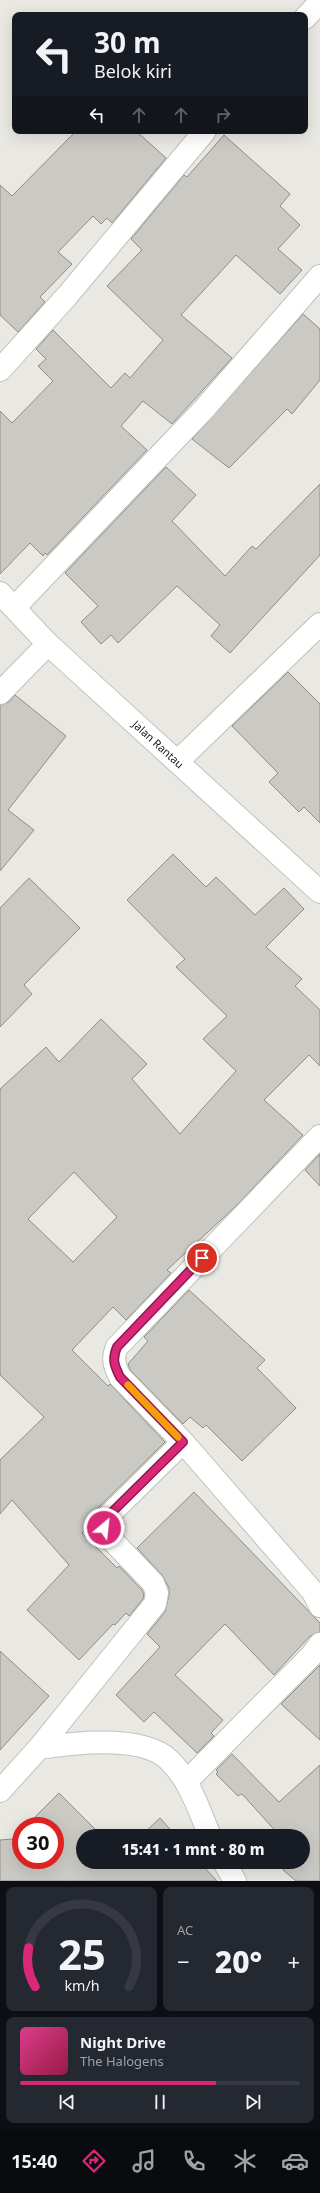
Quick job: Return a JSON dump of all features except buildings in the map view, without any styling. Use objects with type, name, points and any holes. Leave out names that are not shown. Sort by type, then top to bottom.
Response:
[{"type":"street","points":[[308,15],[320,2]]},
{"type":"street","points":[[0,370],[67,296],[202,134]]},
{"type":"street","points":[[8,600],[204,409],[320,276]]},
{"type":"street","name":"Jalan Rantau","points":[[8,600],[48,644],[320,892]]},
{"type":"street","points":[[178,761],[320,624]]},
{"type":"street","points":[[0,693],[48,644]]},
{"type":"street","points":[[320,1136],[117,1347],[113,1356],[114,1365],[120,1377],[183,1442],[313,1592],[320,1606]]},
{"type":"street","points":[[0,1791],[39,1748],[155,1604],[157,1593],[153,1583],[116,1546],[104,1528],[107,1517],[183,1442]]},
{"type":"street","points":[[186,1782],[311,1656],[320,1644]]},
{"type":"street","points":[[39,1748],[107,1741],[149,1749],[169,1760],[186,1782],[207,1829]]},
{"type":"street","points":[[228,1869],[235,1881]]},
{"type":"slow traffic","points":[[128,1385],[178,1437]]},
{"type":"route","points":[[104,1528],[107,1517],[183,1442],[120,1377],[114,1365],[113,1356],[117,1347],[202,1258]]}]
